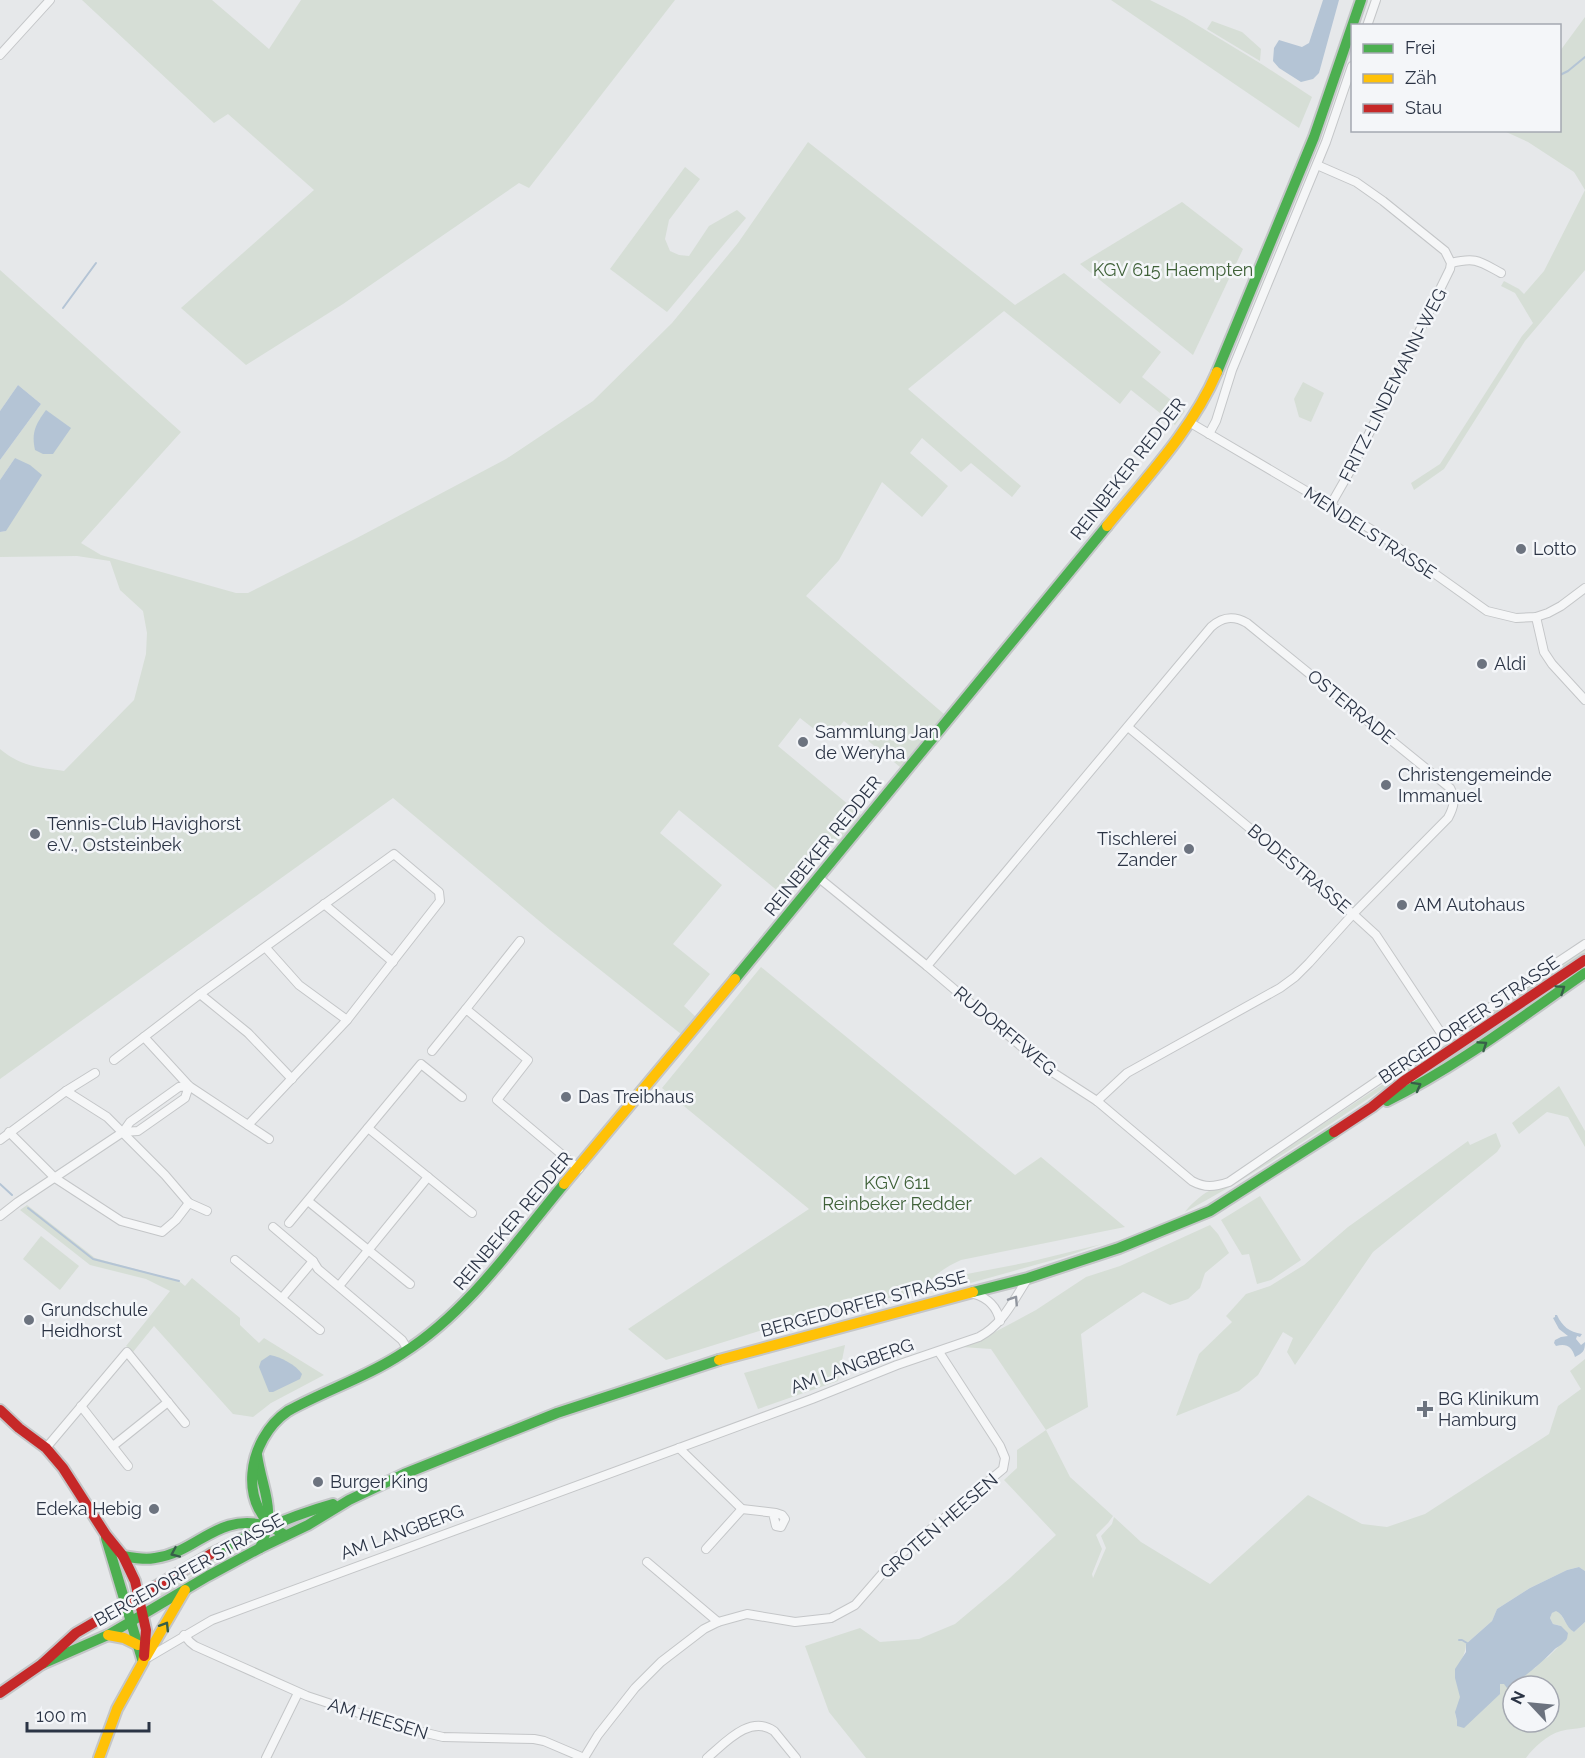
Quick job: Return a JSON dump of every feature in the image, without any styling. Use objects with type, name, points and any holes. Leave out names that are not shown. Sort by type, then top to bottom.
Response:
[{"type":"main road","name":"REINBEKER REDDER","points":[[1353,24],[1361,0]]},
{"type":"main road","name":"REINBEKER REDDER","points":[[260,1548],[266,1536],[271,1510],[258,1462],[258,1448],[272,1426],[282,1416],[379,1368],[408,1350],[464,1305],[819,878],[1164,456],[1189,422],[1215,376],[1314,137],[1351,29]]},
{"type":"main road","name":"BERGEDORFER STRASSE","points":[[42,1664],[108,1635],[349,1500],[405,1474],[557,1413],[726,1357],[1028,1278],[1129,1244],[1210,1211],[1308,1150],[1372,1107],[1404,1081],[1585,960]]},
{"type":"main road","name":"BERGEDORFER STRASSE","points":[[1372,1107],[1409,1091],[1461,1061],[1585,973]]},
{"type":"main road","points":[[1444,1054],[1452,1055],[1461,1061],[1465,1046],[1472,1036]]},
{"type":"main road","points":[[0,1410],[46,1448],[63,1468],[106,1535],[142,1662]]},
{"type":"main road","name":"BERGEDORFER STRASSE","points":[[0,1693],[42,1664],[76,1633],[202,1558],[268,1526],[308,1511],[349,1500]]},
{"type":"main road","points":[[123,1556],[138,1559],[175,1554],[208,1534],[225,1527],[248,1522],[268,1526],[285,1535]]},
{"type":"main road","name":"AM LANGBERG","points":[[99,1758],[117,1709],[142,1662],[146,1630],[135,1581],[123,1556],[106,1535]]},
{"type":"main road","points":[[142,1662],[185,1590]]},
{"type":"main road","points":[[108,1635],[124,1638],[138,1645]]},
{"type":"street","points":[[0,55],[50,0]]},
{"type":"street","points":[[1368,24],[1376,0]]},
{"type":"street","points":[[1209,434],[1216,421],[1232,370],[1317,165],[1351,72]]},
{"type":"street","points":[[1317,165],[1356,182],[1383,201],[1445,251],[1451,263],[1470,259],[1501,273]]},
{"type":"street","name":"FRITZ-LINDEMANN-WEG","points":[[1330,506],[1354,464],[1414,345],[1451,263]]},
{"type":"street","name":"MENDELSTRASSE","points":[[1189,422],[1379,534],[1481,608],[1503,616],[1536,617],[1561,606],[1585,588]]},
{"type":"street","name":"OSTERRADE","points":[[927,966],[1210,627],[1219,620],[1228,617],[1246,622],[1444,782],[1453,795],[1454,802],[1453,810],[1448,818],[1353,914],[1295,977],[1280,988],[1126,1073],[1097,1101]]},
{"type":"street","points":[[1536,617],[1544,652],[1585,700]]},
{"type":"street","name":"BODESTRASSE","points":[[1128,727],[1376,935],[1443,1036]]},
{"type":"street","points":[[114,1060],[200,994],[394,854],[439,892],[440,901],[346,1020],[248,1125]]},
{"type":"street","name":"RUDORFFWEG","points":[[819,878],[1049,1070],[1097,1101],[1192,1181],[1200,1185],[1217,1187],[1228,1182],[1443,1036]]},
{"type":"street","points":[[324,903],[393,962]]},
{"type":"street","points":[[432,1051],[520,941]]},
{"type":"street","points":[[1443,1036],[1459,1028],[1585,944]]},
{"type":"street","points":[[266,948],[300,985],[346,1020]]},
{"type":"street","points":[[200,994],[248,1033],[292,1079]]},
{"type":"street","points":[[466,1009],[528,1060],[497,1100],[579,1168]]},
{"type":"street","points":[[144,1037],[189,1086],[269,1139]]},
{"type":"street","points":[[289,1223],[421,1064],[462,1097]]},
{"type":"street","points":[[0,1140],[95,1073]]},
{"type":"street","points":[[123,1132],[138,1131],[185,1098],[189,1086]]},
{"type":"street","points":[[0,1216],[123,1132],[130,1122],[179,1087],[189,1086]]},
{"type":"street","points":[[66,1092],[107,1117],[165,1175],[189,1203],[207,1211]]},
{"type":"street","points":[[368,1128],[472,1213]]},
{"type":"street","points":[[9,1132],[55,1178],[121,1221],[162,1232],[176,1220],[189,1203]]},
{"type":"street","points":[[339,1286],[428,1176]]},
{"type":"street","points":[[308,1201],[410,1284]]},
{"type":"street","points":[[273,1227],[313,1261],[318,1269],[402,1340],[408,1350]]},
{"type":"street","points":[[236,1260],[320,1330]]},
{"type":"street","points":[[282,1298],[313,1261]]},
{"type":"street","name":"AM LANGBERG","points":[[142,1662],[212,1620],[897,1365],[979,1337],[989,1332],[1000,1321],[1028,1278]]},
{"type":"street","points":[[969,1293],[978,1294],[992,1304],[1000,1321]]},
{"type":"street","points":[[46,1448],[127,1352],[185,1423]]},
{"type":"street","name":"GROTEN HEESEN","points":[[584,1758],[598,1735],[635,1688],[661,1662],[704,1629],[718,1622],[747,1614],[795,1622],[831,1618],[855,1605],[895,1559],[1003,1469],[1005,1458],[1000,1446],[939,1352]]},
{"type":"street","points":[[112,1446],[168,1402]]},
{"type":"street","points":[[81,1406],[128,1466]]},
{"type":"street","points":[[679,1448],[742,1509],[773,1513]]},
{"type":"street","points":[[706,1549],[742,1509]]},
{"type":"street","points":[[646,1563],[718,1622]]},
{"type":"street","name":"AM HEESEN","points":[[184,1635],[195,1646],[327,1704],[432,1735],[534,1739],[584,1758]]},
{"type":"street","points":[[266,1758],[298,1693]]},
{"type":"street","points":[[707,1758],[743,1730],[758,1725],[774,1731],[796,1758]]},
{"type":"green space","points":[[82,0],[212,0],[269,49],[301,0],[675,0],[529,188],[519,183],[343,304],[246,365],[181,308],[314,190],[228,114],[214,123]]},
{"type":"green space","points":[[1111,0],[1150,0],[1184,17],[1312,97],[1299,128]]},
{"type":"green space","points":[[1585,17],[1585,190],[1574,172],[1528,142],[1506,132],[1561,132],[1561,50]]},
{"type":"green space","points":[[1212,21],[1242,32],[1261,49],[1260,61],[1207,29]]},
{"type":"green space","points":[[808,142],[1015,305],[1064,273],[1161,352],[1142,377],[1185,411],[1175,425],[1131,390],[1120,404],[1004,311],[908,389],[1021,486],[1012,497],[971,463],[961,472],[922,438],[910,453],[948,486],[922,517],[882,482],[839,560],[806,596],[944,714],[900,767],[844,721],[828,740],[800,718],[778,746],[861,815],[839,842],[833,838],[785,897],[679,810],[660,833],[722,885],[673,944],[710,974],[684,1006],[696,1017],[681,1034],[550,930],[393,798],[0,1079],[0,749],[23,763],[64,771],[134,700],[146,654],[147,633],[143,611],[120,590],[110,561],[77,556],[0,557],[0,532],[6,531],[15,458],[0,480],[0,460],[41,404],[18,385],[0,411],[0,270],[181,432],[81,543],[101,555],[236,593],[248,593],[506,459],[593,401],[672,323],[738,243]]},
{"type":"green space","points":[[685,167],[700,179],[669,220],[665,239],[670,251],[689,256],[709,226],[737,210],[746,218],[667,312],[610,269]]},
{"type":"green space","points":[[1585,190],[1585,270],[1525,341],[1444,469],[1414,490],[1411,483],[1440,464],[1522,336],[1533,323],[1515,293],[1501,286],[1504,281],[1524,294],[1544,271]]},
{"type":"green space","name":"KGV 615 Haempten","points":[[1182,202],[1243,249],[1193,355],[1080,264]]},
{"type":"green space","points":[[1303,382],[1324,393],[1311,422],[1299,417],[1294,399]]},
{"type":"green space","points":[[1585,948],[1585,954],[1539,985],[1493,1014],[1460,1031]]},
{"type":"green space","name":"KGV 611 Reinbeker Redder","points":[[761,967],[1015,1175],[1041,1157],[1125,1227],[961,1260],[941,1271],[925,1288],[871,1303],[842,1305],[666,1360],[628,1329],[809,1209],[662,1088]]},
{"type":"green space","points":[[1412,1065],[1414,1068],[1298,1145],[1242,1179],[1185,1212],[1206,1193],[1229,1186]]},
{"type":"green space","points":[[1559,1086],[1585,1131],[1585,1147],[1568,1117],[1547,1112],[1519,1134],[1512,1123]]},
{"type":"green space","points":[[1496,1133],[1501,1146],[1497,1152],[1373,1252],[1295,1365],[1287,1352],[1293,1338],[1283,1332],[1258,1375],[1239,1391],[1176,1416],[1199,1354],[1232,1322],[1226,1316],[1246,1294],[1270,1286],[1304,1265],[1348,1227],[1468,1141],[1470,1145]]},
{"type":"green space","points":[[1260,1196],[1301,1260],[1271,1280],[1257,1284],[1249,1254],[1242,1255],[1221,1220]]},
{"type":"green space","points":[[27,1205],[95,1258],[179,1281],[185,1286],[192,1278],[240,1318],[240,1325],[259,1343],[264,1338],[324,1375],[271,1403],[253,1417],[233,1414],[154,1326],[133,1352],[126,1346],[170,1291],[146,1279],[90,1265],[20,1210]]},
{"type":"green space","points":[[1210,1225],[1229,1253],[1205,1273],[1200,1288],[1188,1299],[1170,1305],[1143,1292],[1081,1334],[1088,1407],[1046,1430],[991,1349],[962,1347],[1036,1310],[1086,1277],[1120,1266]]},
{"type":"green space","points":[[41,1236],[79,1266],[60,1290],[23,1259]]},
{"type":"green space","points":[[1102,1244],[949,1289],[958,1278],[967,1274]]},
{"type":"green space","points":[[845,1345],[838,1381],[758,1409],[744,1373]]},
{"type":"green space","points":[[1585,1359],[1585,1571],[1579,1567],[1567,1570],[1530,1588],[1497,1609],[1492,1621],[1466,1644],[1456,1675],[1460,1695],[1456,1711],[1457,1721],[1499,1688],[1500,1683],[1501,1734],[1554,1734],[1546,1738],[1526,1758],[866,1758],[829,1712],[805,1646],[860,1628],[880,1642],[919,1639],[955,1624],[1010,1578],[1056,1535],[1004,1480],[1017,1468],[1017,1450],[1046,1430],[1070,1477],[1113,1516],[1096,1535],[1102,1549],[1092,1574],[1093,1578],[1106,1548],[1101,1536],[1112,1524],[1114,1517],[1141,1542],[1210,1584],[1308,1495],[1362,1524],[1387,1527],[1425,1514],[1549,1434],[1558,1406],[1581,1389],[1570,1371]]},
{"type":"green space","points":[[258,1536],[193,1576],[163,1598],[160,1594],[189,1577],[203,1564]]},
{"type":"green space","points":[[1556,1610],[1574,1632],[1585,1622],[1585,1727],[1561,1731],[1561,1674],[1523,1674],[1535,1668],[1558,1647],[1561,1626],[1553,1624],[1550,1618]]},
{"type":"water","points":[[1323,0],[1339,0],[1319,73],[1313,79],[1301,82],[1279,68],[1273,61],[1274,48],[1279,40],[1302,47],[1309,43]]},
{"type":"water","points":[[18,385],[41,404],[0,460],[0,411]]},
{"type":"water","points":[[46,410],[71,428],[53,454],[43,454],[35,450],[34,444],[35,428]]},
{"type":"water","points":[[15,458],[30,465],[42,475],[6,531],[0,532],[0,480]]},
{"type":"water","points":[[1555,1315],[1566,1328],[1582,1334],[1576,1339],[1581,1345],[1585,1342],[1582,1353],[1575,1357],[1568,1347],[1556,1346],[1555,1340],[1568,1336],[1559,1329],[1553,1318]]},
{"type":"water","points":[[270,1355],[296,1368],[302,1374],[300,1379],[269,1392],[259,1367],[261,1361]]},
{"type":"water","points":[[1579,1567],[1585,1571],[1585,1622],[1574,1632],[1559,1613],[1556,1611],[1552,1613],[1550,1618],[1553,1624],[1561,1626],[1568,1633],[1566,1640],[1527,1674],[1501,1674],[1500,1694],[1464,1728],[1457,1726],[1455,1712],[1460,1697],[1455,1669],[1466,1652],[1466,1644],[1492,1621],[1497,1609],[1530,1588],[1567,1570]]},
{"type":"waterway","points":[[1561,74],[1585,57]]},
{"type":"waterway","points":[[63,308],[96,263]]},
{"type":"waterway","points":[[0,1184],[12,1195]]},
{"type":"waterway","points":[[28,1208],[93,1259],[179,1281]]},
{"type":"waterway","points":[[1459,1640],[1467,1643]]},
{"type":"traffic: fast","points":[[1353,24],[1361,0]]},
{"type":"traffic: fast","points":[[1217,372],[1314,137],[1351,29]]},
{"type":"traffic: fast","points":[[735,979],[1107,526]]},
{"type":"traffic: fast","points":[[1387,1101],[1464,1057],[1585,973]]},
{"type":"traffic: fast","points":[[973,1292],[1028,1278],[1119,1248],[1210,1211],[1334,1132]]},
{"type":"traffic: fast","points":[[285,1535],[269,1523],[259,1509],[253,1492],[252,1474],[256,1456],[263,1439],[274,1423],[288,1411],[403,1353],[449,1318],[509,1253],[564,1184]]},
{"type":"traffic: fast","points":[[42,1664],[108,1635],[208,1576],[308,1525],[349,1500],[404,1474],[557,1413],[719,1360]]},
{"type":"traffic: fast","points":[[257,1455],[268,1511],[268,1522],[260,1548]]},
{"type":"traffic: fast","points":[[211,1554],[270,1526],[333,1504]]},
{"type":"traffic: fast","points":[[123,1556],[147,1559],[170,1554],[184,1549],[208,1534],[235,1524],[250,1523],[268,1526]]},
{"type":"traffic: fast","points":[[106,1538],[142,1659]]},
{"type":"traffic: slow","points":[[1107,526],[1181,434],[1195,414],[1217,372]]},
{"type":"traffic: slow","points":[[564,1184],[735,979]]},
{"type":"traffic: slow","points":[[719,1360],[973,1292]]},
{"type":"traffic: slow","points":[[146,1657],[185,1590]]},
{"type":"traffic: slow","points":[[108,1635],[124,1638],[138,1645]]},
{"type":"traffic: slow","points":[[99,1758],[117,1709],[143,1662],[144,1656]]},
{"type":"traffic: jam","points":[[1334,1132],[1372,1107],[1404,1081],[1585,960]]},
{"type":"traffic: jam","points":[[0,1410],[46,1448],[63,1468],[106,1535],[123,1556],[135,1581],[146,1630],[144,1656]]},
{"type":"traffic: jam","points":[[0,1693],[42,1664],[76,1633],[211,1554]]},
{"type":"place","name":"Lotto","points":[[1521,549]]},
{"type":"place","name":"Aldi","points":[[1482,664]]},
{"type":"place","name":"Sammlung Jan de Weryha","points":[[803,742]]},
{"type":"place","name":"Christengemeinde Immanuel","points":[[1386,785]]},
{"type":"place","name":"Tennis-Club Havighorst e.V., Oststeinbek","points":[[35,834]]},
{"type":"place","name":"Tischlerei Zander","points":[[1189,849]]},
{"type":"place","name":"AM Autohaus","points":[[1402,905]]},
{"type":"place","name":"Das Treibhaus","points":[[566,1097]]},
{"type":"place","name":"Grundschule Heidhorst","points":[[29,1320]]},
{"type":"place","name":"BG Klinikum Hamburg","points":[[1425,1409]]},
{"type":"place","name":"Burger King","points":[[318,1482]]},
{"type":"place","name":"Edeka Hebig","points":[[154,1509]]}]
